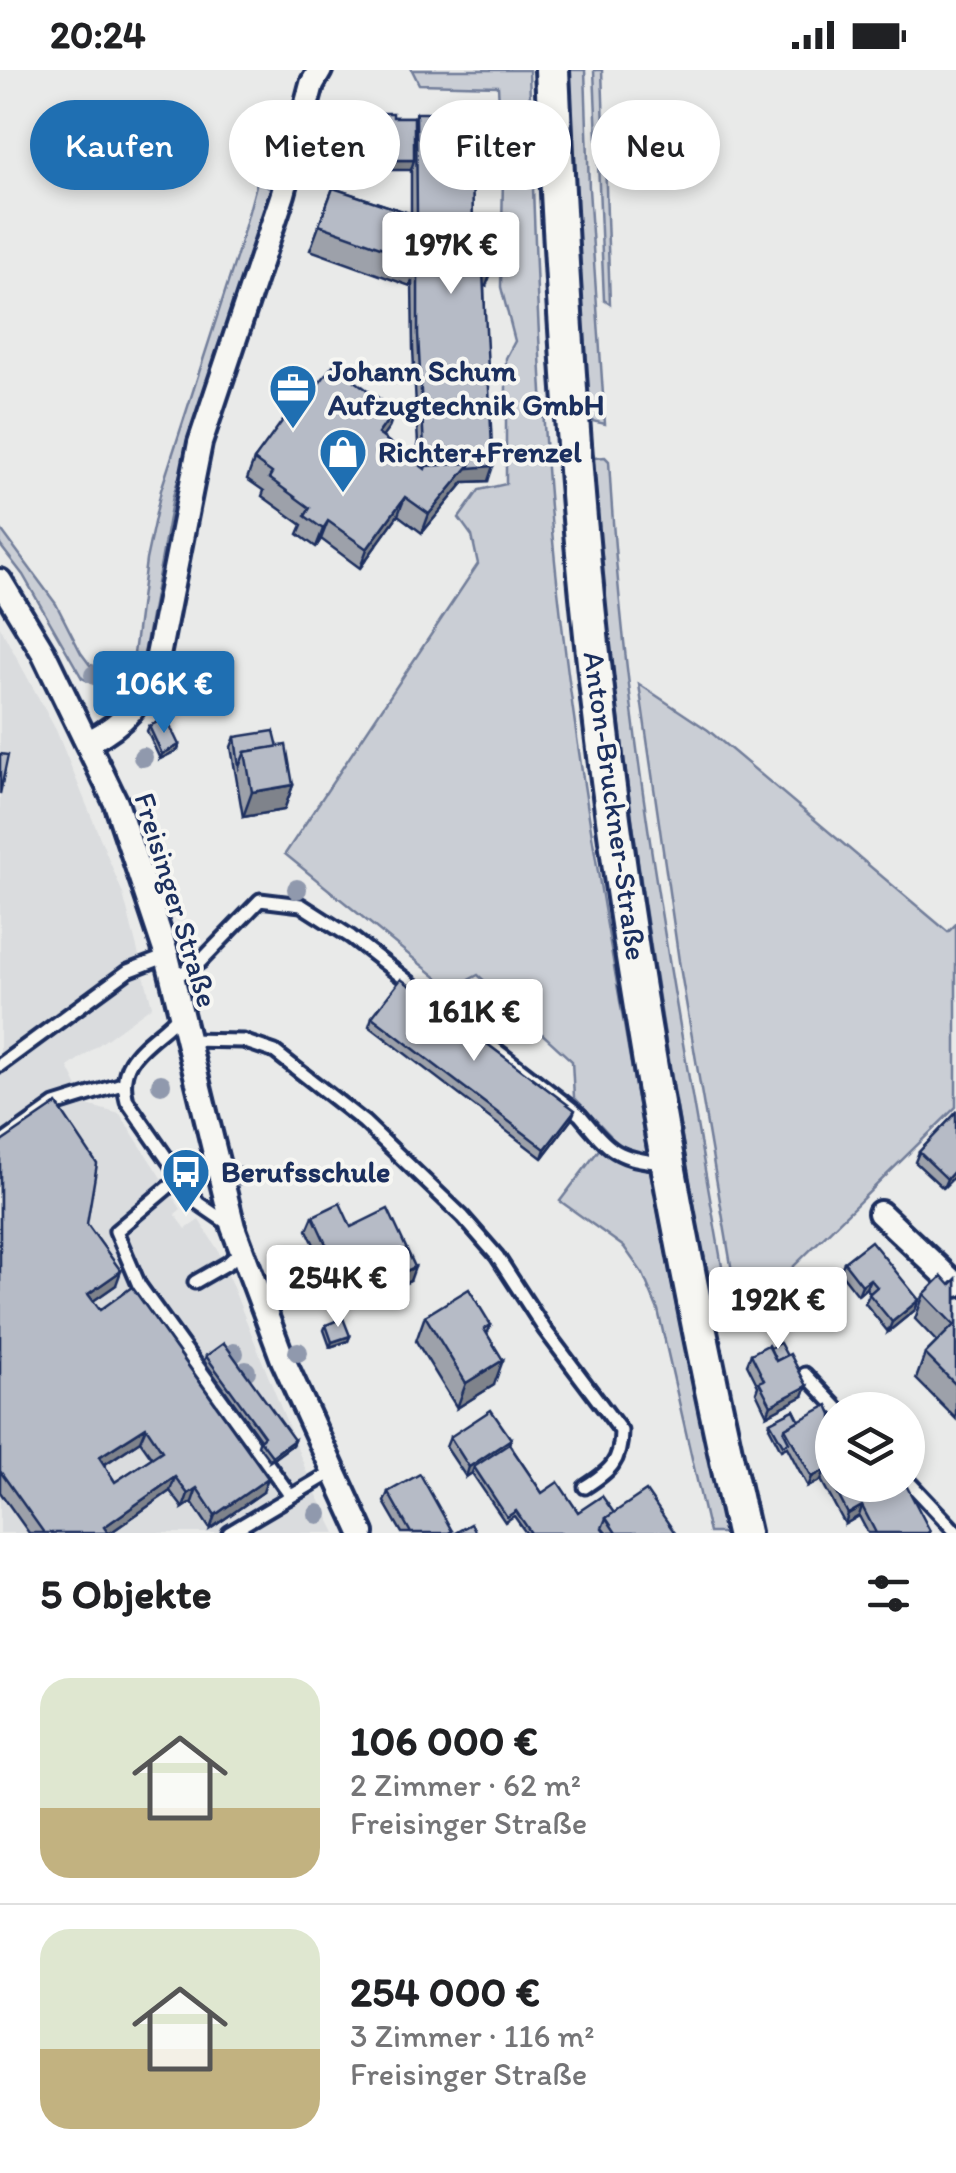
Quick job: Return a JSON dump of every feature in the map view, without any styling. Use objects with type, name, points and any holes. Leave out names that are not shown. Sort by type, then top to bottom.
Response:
[{"type":"main road","name":"Anton-Bruckner-Straße","points":[[552,70],[571,416],[587,600],[617,844],[668,1164],[743,1533]]},
{"type":"street","points":[[89,742],[116,728],[143,699],[156,666],[200,443],[282,194],[312,84],[320,70]]},
{"type":"street","name":"Freisinger Straße","points":[[0,580],[36,640],[116,803],[170,968],[241,1251],[332,1472],[362,1533]]},
{"type":"street","points":[[880,1214],[956,1286]]},
{"type":"lane","points":[[0,1065],[128,971],[200,962],[260,900],[301,905],[351,937],[580,1115],[607,1147],[631,1160],[668,1164]]},
{"type":"lane","points":[[180,1012],[164,1032],[134,1055],[122,1084],[127,1102],[198,1204],[233,1227]]},
{"type":"lane","points":[[187,1040],[243,1041],[275,1052],[364,1122],[497,1256],[545,1330],[620,1430],[618,1461],[585,1487]]},
{"type":"lane","points":[[0,1144],[55,1105],[122,1084]]},
{"type":"lane","points":[[167,1188],[116,1231],[139,1284],[290,1494]]},
{"type":"lane","points":[[195,1282],[241,1251]]},
{"type":"lane","points":[[805,1374],[822,1392]]},
{"type":"lane","points":[[229,1533],[332,1472]]},
{"type":"lane","points":[[925,1499],[956,1532]]},
{"type":"shaded area","points":[[412,70],[529,70],[530,100],[499,100],[498,86],[419,84]]},
{"type":"shaded area","points":[[567,70],[585,70],[605,424],[588,420],[584,386]]},
{"type":"shaded area","points":[[594,70],[602,70],[603,100],[595,100]]},
{"type":"shaded area","points":[[255,190],[271,190],[173,496],[141,671],[120,685],[98,685],[82,678],[23,575],[0,545],[0,528],[56,604],[90,665],[115,670],[133,662],[146,560],[161,490]]},
{"type":"shaded area","points":[[503,190],[533,190],[546,453],[569,684],[653,1187],[726,1533],[709,1533],[658,1310],[643,1274],[624,1247],[560,1201],[610,1135],[574,1097],[572,1061],[478,975],[451,989],[285,854],[478,564],[472,536],[459,518],[479,490],[506,484],[506,358],[515,341],[501,287]]},
{"type":"shaded area","points":[[599,190],[606,190],[610,304],[604,300]]},
{"type":"shaded area","points":[[605,457],[609,461],[616,564],[640,769],[724,1278],[719,1288],[710,1279],[701,1244],[637,854],[592,462],[594,458]]},
{"type":"shaded area","points":[[0,627],[56,730],[123,894],[152,1006],[68,1067],[87,1105],[120,1114],[181,1209],[175,1214],[186,1229],[199,1220],[218,1250],[311,1483],[336,1533],[0,1533]]},
{"type":"shaded area","points":[[639,684],[708,730],[948,932],[956,924],[956,1107],[741,1318],[742,1296],[733,1277],[679,961]]},
{"type":"building","points":[[416,113],[420,113],[420,190],[473,190],[473,248],[491,248],[492,271],[483,272],[493,466],[469,468],[471,463],[425,468]]},
{"type":"building","points":[[400,117],[414,117],[414,160],[400,160]]},
{"type":"building","points":[[332,190],[418,216],[419,261],[319,225]]},
{"type":"building","points":[[333,365],[395,410],[378,434],[425,469],[471,463],[429,514],[405,497],[367,549],[328,521],[323,529],[305,516],[310,508],[269,478],[272,473],[254,460],[309,384],[315,389]]},
{"type":"building","points":[[166,718],[179,745],[162,754],[149,726]]},
{"type":"building","points":[[274,731],[278,747],[245,752],[239,767],[235,737]]},
{"type":"building","points":[[286,745],[293,785],[252,792],[245,752]]},
{"type":"building","points":[[0,754],[8,755],[0,794]]},
{"type":"building","points":[[401,979],[575,1110],[545,1149],[372,1017]]},
{"type":"building","points":[[57,1104],[97,1164],[87,1224],[121,1271],[88,1294],[100,1310],[132,1287],[268,1478],[215,1515],[197,1488],[188,1494],[175,1477],[104,1527],[108,1533],[44,1533],[0,1471],[0,1143]],"holes":[[[146,1427],[162,1451],[115,1482],[99,1457]]]},
{"type":"building","points":[[956,1113],[956,1169],[947,1179],[919,1152]]},
{"type":"building","points":[[340,1203],[351,1227],[388,1209],[415,1267],[356,1290],[345,1266],[338,1270],[313,1216]]},
{"type":"building","points":[[871,1241],[919,1300],[892,1322],[869,1294],[877,1287],[870,1279],[862,1285],[844,1262]]},
{"type":"building","points":[[942,1276],[950,1285],[956,1279],[956,1385],[925,1354],[954,1325],[924,1294]]},
{"type":"building","points":[[469,1289],[491,1325],[484,1329],[503,1360],[466,1383],[425,1316]]},
{"type":"building","points":[[343,1318],[350,1336],[332,1342],[326,1325]]},
{"type":"building","points":[[224,1343],[294,1440],[272,1456],[260,1440],[264,1436],[206,1356]]},
{"type":"building","points":[[780,1343],[787,1356],[776,1361],[770,1348]]},
{"type":"building","points":[[768,1345],[776,1361],[790,1354],[807,1386],[771,1405],[751,1354]]},
{"type":"building","points":[[491,1410],[511,1439],[469,1467],[450,1437]]},
{"type":"building","points":[[794,1410],[799,1420],[785,1428],[789,1442],[783,1445],[770,1422]]},
{"type":"building","points":[[815,1412],[815,1475],[812,1477],[785,1428]]},
{"type":"building","points":[[509,1444],[542,1493],[558,1482],[578,1512],[602,1496],[614,1513],[606,1518],[602,1528],[606,1533],[531,1533],[516,1511],[507,1517],[474,1467]]},
{"type":"building","points":[[420,1474],[452,1531],[411,1533],[388,1492]]},
{"type":"building","points":[[646,1491],[675,1533],[616,1533],[606,1518]]},
{"type":"building","points":[[842,1502],[915,1502],[930,1531],[876,1533],[862,1506],[848,1514]]},
{"type":"building","points":[[471,1524],[476,1533],[455,1533]]},
{"type":"place","name":"Johann Schum Aufzugtechnik GmbH","points":[[293,430]]},
{"type":"place","name":"Richter+Frenzel","points":[[343,494]]},
{"type":"place","name":"Berufsschule","points":[[186,1214]]}]
